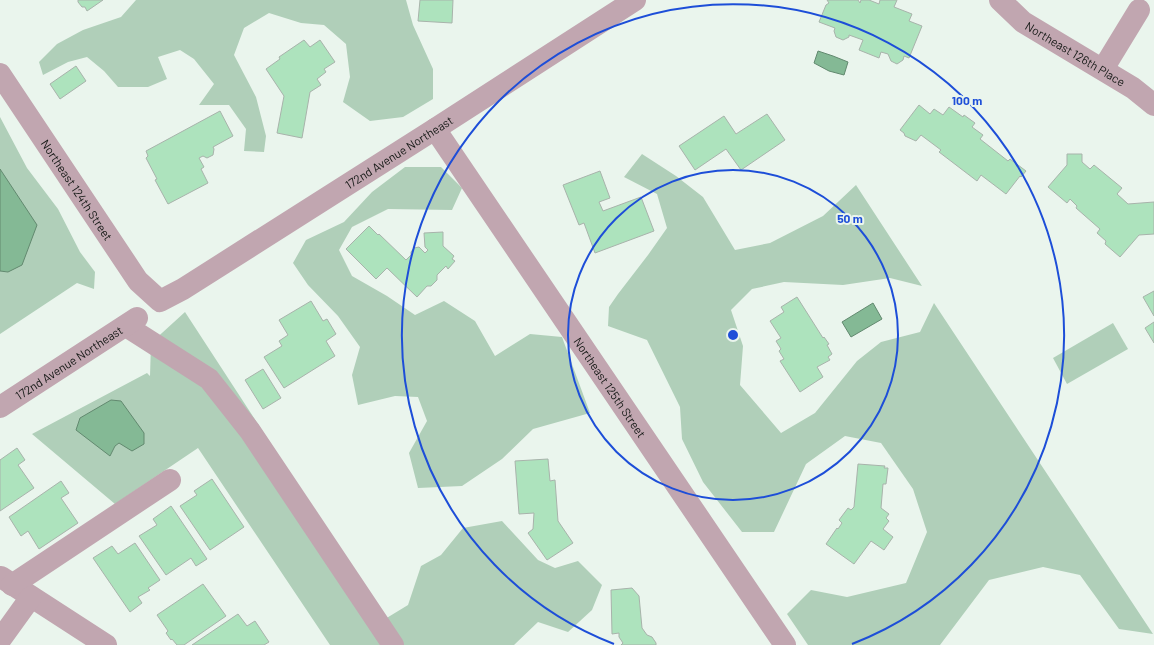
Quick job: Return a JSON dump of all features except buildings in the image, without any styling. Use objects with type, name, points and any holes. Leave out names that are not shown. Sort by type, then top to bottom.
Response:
[{"type":"street","name":"172nd Avenue Northeast","points":[[160,301],[183,289],[635,0]]},
{"type":"street","name":"Northeast 126th Place","points":[[1000,0],[1023,22],[1133,88],[1154,105]]},
{"type":"street","points":[[1103,69],[1139,10]]},
{"type":"street","name":"Northeast 124th Street","points":[[0,74],[138,281],[160,301]]},
{"type":"street","name":"Northeast 125th Street","points":[[435,129],[785,645]]},
{"type":"street","name":"172nd Avenue Northeast","points":[[0,407],[132,322],[209,379],[250,431],[393,645]]},
{"type":"street","points":[[106,645],[6,581],[170,480]]},
{"type":"street","points":[[0,640],[32,597]]},
{"type":"shaded area","points":[[136,0],[406,0],[413,25],[433,69],[433,99],[403,117],[370,121],[343,102],[350,77],[346,44],[324,25],[301,23],[269,13],[244,28],[234,55],[256,97],[266,136],[264,152],[244,151],[246,129],[229,105],[199,105],[214,84],[194,59],[180,50],[158,57],[167,79],[148,87],[118,87],[104,71],[87,57],[68,62],[43,75],[39,62],[57,44],[83,30],[121,17]]},
{"type":"shaded area","points":[[818,51],[848,62],[844,75],[829,71],[814,63]]},
{"type":"shaded area","points":[[0,117],[27,168],[58,209],[80,252],[95,272],[94,289],[77,283],[0,334],[0,271],[8,272],[36,225],[0,169]]},
{"type":"shaded area","points":[[642,154],[676,176],[703,197],[735,250],[770,243],[823,216],[856,185],[922,286],[890,278],[843,285],[784,282],[752,289],[731,310],[743,346],[740,385],[781,433],[815,413],[857,361],[881,342],[920,332],[934,303],[1153,634],[1119,629],[1080,575],[1043,567],[989,580],[940,645],[808,645],[787,614],[811,590],[847,597],[906,583],[927,532],[913,489],[881,443],[845,436],[806,464],[774,532],[742,532],[703,482],[682,439],[680,407],[647,340],[608,326],[609,307],[667,228],[657,194],[624,177]]},
{"type":"shaded area","points":[[405,167],[441,167],[462,188],[452,210],[388,209],[352,227],[339,250],[352,276],[387,296],[415,315],[444,301],[475,321],[495,356],[530,334],[562,337],[590,413],[533,429],[502,459],[462,486],[418,488],[409,453],[427,421],[418,397],[395,396],[358,405],[352,375],[360,347],[338,316],[308,285],[293,263],[306,240],[344,222],[372,192]]},
{"type":"shaded area","points":[[0,169],[37,225],[22,265],[8,272],[0,271]]},
{"type":"shaded area","points":[[873,303],[882,319],[851,337],[842,322]]},
{"type":"shaded area","points":[[185,312],[385,619],[408,605],[421,566],[441,555],[463,528],[502,521],[538,560],[555,568],[578,561],[602,585],[592,610],[568,632],[538,622],[514,645],[330,645],[198,448],[115,504],[32,434],[147,373],[150,376],[151,343]],"holes":[[[121,401],[119,443],[115,446],[110,456]]]},
{"type":"shaded area","points":[[1113,323],[1128,349],[1067,384],[1053,358]]},
{"type":"shaded area","points":[[111,400],[121,401],[144,433],[144,444],[132,451],[119,443],[115,446],[110,456],[76,430],[80,418]]}]
